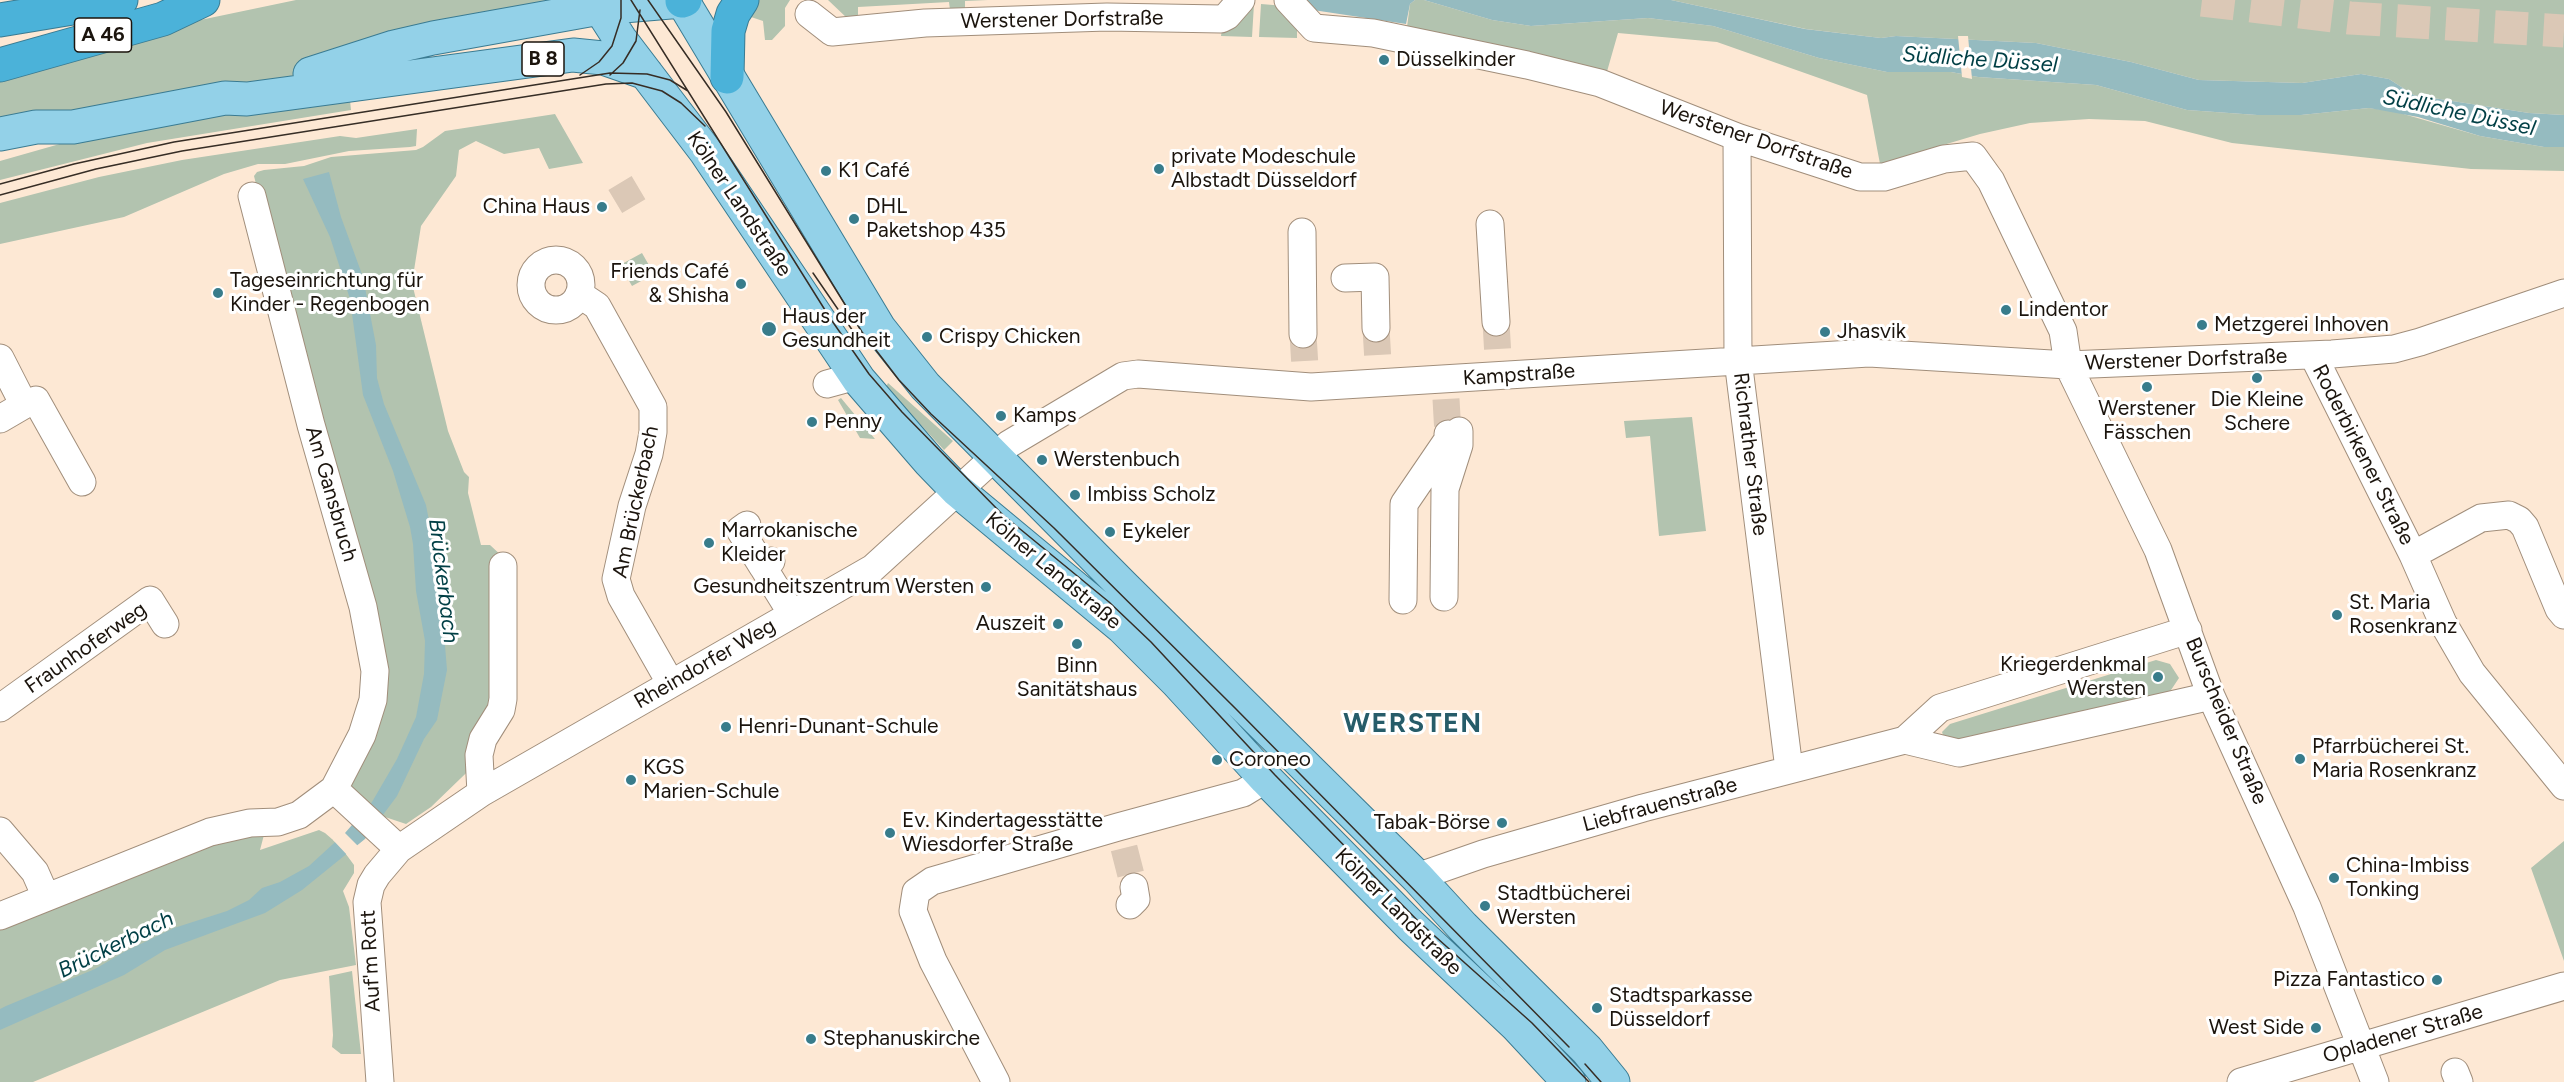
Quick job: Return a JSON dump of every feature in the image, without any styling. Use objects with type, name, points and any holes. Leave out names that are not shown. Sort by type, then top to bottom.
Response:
[{"type":"highway","name":"A 46","points":[[0,20],[121,0]]},
{"type":"highway","name":"A 46","points":[[0,65],[163,19],[204,0]]},
{"type":"highway","points":[[727,76],[728,31],[733,14],[741,0]]},
{"type":"main road","name":"Kölner Landstraße","points":[[683,0],[879,328],[925,386],[976,473],[1177,682],[1266,779],[1411,926],[1517,1026],[1569,1082]]},
{"type":"main road","points":[[602,2],[683,0]]},
{"type":"main road","name":"Kölner Landstraße","points":[[602,2],[620,39],[647,74],[675,127],[843,382],[894,422],[976,473],[1092,576],[1109,584],[1122,585],[1417,877],[1463,927],[1587,1050],[1613,1082]]},
{"type":"main road","name":"B 8","points":[[0,134],[36,127],[73,127],[225,98],[243,90],[306,75],[394,46],[602,2]]},
{"type":"main road","name":"B 8","points":[[225,98],[247,99],[573,55],[603,58],[647,74]]},
{"type":"main road","points":[[0,155],[35,145],[73,127]]},
{"type":"main road","points":[[1266,779],[1287,778],[1305,789],[1402,890],[1407,893],[1417,892],[1420,886],[1417,877]]},
{"type":"street","name":"Werstener Dorfstraße","points":[[809,14],[832,32],[925,23],[1107,16],[1221,19],[1227,16],[1241,0]]},
{"type":"street","name":"Werstener Dorfstraße","points":[[1288,0],[1314,28],[1373,33],[1590,80],[1737,136],[1871,178],[1895,174],[1944,159],[1973,156],[1991,181],[2063,331],[2068,365],[2313,355],[2394,349],[2564,293]]},
{"type":"street","name":"Richrather Straße","points":[[1737,136],[1738,360],[1790,769]]},
{"type":"street","name":"Am Gansbruch","points":[[0,916],[210,832],[230,826],[291,818],[338,792],[362,735],[373,700],[375,671],[363,607],[311,425],[252,196]]},
{"type":"street","points":[[1490,224],[1496,322]]},
{"type":"street","points":[[1302,232],[1303,334]]},
{"type":"street","points":[[1345,278],[1375,277],[1376,328]]},
{"type":"street","name":"Am Brückerbach","points":[[579,294],[597,306],[653,407],[653,432],[649,454],[632,506],[616,579],[621,596],[671,684]]},
{"type":"street","name":"Kampstraße","points":[[976,473],[1009,444],[1115,379],[1131,374],[1306,377],[1378,373],[1451,389],[1499,366],[1738,360],[1869,353],[2068,365]]},
{"type":"street","name":"Roderbirkener Straße","points":[[2313,355],[2413,555],[2443,623],[2472,673],[2564,786]]},
{"type":"street","points":[[0,358],[24,405]]},
{"type":"street","name":"Burscheider Straße","points":[[2068,365],[2158,550],[2211,696],[2307,907],[2375,1082]]},
{"type":"street","points":[[0,419],[36,400],[82,482]]},
{"type":"street","points":[[1403,600],[1404,504],[1454,432],[1459,445],[1445,489],[1444,597]]},
{"type":"street","name":"Rheindorfer Weg","points":[[394,844],[873,568],[976,473]]},
{"type":"street","name":"Roderbirkener Straße","points":[[2413,555],[2481,519],[2509,515],[2519,520],[2525,527],[2559,609],[2564,615]]},
{"type":"street","points":[[747,525],[740,530],[767,564],[792,614]]},
{"type":"street","points":[[481,793],[479,755],[483,739],[501,711],[503,699],[503,566]]},
{"type":"street","name":"Fraunhoferweg","points":[[0,708],[150,600],[165,624]]},
{"type":"street","name":"Liebfrauenstraße","points":[[1905,740],[1940,708],[2188,630]]},
{"type":"street","name":"Liebfrauenstraße","points":[[1417,877],[1495,851],[1790,769],[1905,740],[1959,753],[2211,696]]},
{"type":"street","points":[[996,1082],[933,961],[914,911],[916,892],[932,881],[1121,837],[1244,794],[1266,779]]},
{"type":"street","points":[[338,792],[394,844]]},
{"type":"street","points":[[0,831],[35,872],[46,897]]},
{"type":"street","name":"Auf'm Rott","points":[[380,1082],[367,902],[371,885],[394,844]]},
{"type":"street","name":"Opladener Straße","points":[[2241,1082],[2564,986]]},
{"type":"green space","points":[[296,0],[550,0],[549,4],[284,80],[0,130],[0,77],[162,28]]},
{"type":"green space","points":[[755,0],[790,0],[785,8],[785,26],[772,40],[765,40],[763,21],[742,14]]},
{"type":"green space","points":[[828,0],[988,0],[965,1],[965,18],[951,18],[949,2],[858,7],[858,19],[848,19]]},
{"type":"green space","points":[[1415,0],[1424,0],[1492,20],[1531,26],[1648,18],[1713,26],[1819,58],[1887,72],[1951,72],[1978,77],[2096,85],[2187,110],[2257,115],[2301,115],[2369,108],[2393,111],[2480,136],[2544,147],[2564,147],[2564,171],[2471,169],[2232,143],[2145,121],[2089,119],[2030,123],[1980,134],[1880,164],[1867,95],[1717,42],[1618,33],[1606,75],[1407,27],[1410,4]]},
{"type":"green space","points":[[1671,0],[2564,0],[2564,115],[2529,113],[2414,95],[2389,79],[2361,74],[2302,83],[2199,80],[2131,62],[2036,43],[1896,36],[1881,38],[1806,29]]},
{"type":"green space","points":[[1246,3],[1254,4],[1252,37],[1221,36],[1222,29]]},
{"type":"green space","points":[[1261,4],[1285,6],[1297,20],[1297,38],[1259,37]]},
{"type":"green space","points":[[350,100],[351,110],[147,143],[0,180],[0,161],[130,124]]},
{"type":"green space","points":[[555,114],[583,163],[549,169],[539,148],[504,154],[476,141],[459,150],[456,176],[421,226],[412,283],[448,431],[464,472],[469,477],[468,493],[481,545],[490,545],[504,558],[490,750],[431,807],[406,824],[385,817],[350,786],[374,718],[301,365],[254,176],[257,172],[264,170],[304,166],[331,157],[416,150],[445,131]]},
{"type":"green space","points":[[417,129],[416,146],[349,151],[285,164],[258,164],[224,174],[124,217],[0,244],[0,203],[99,177],[182,160],[340,136],[356,138]]},
{"type":"green space","points":[[642,253],[654,274],[632,286],[620,265]]},
{"type":"green space","points":[[888,383],[953,441],[944,450],[886,387]]},
{"type":"green space","points":[[841,398],[875,439],[860,438],[838,400]]},
{"type":"green space","points":[[1692,417],[1706,531],[1659,536],[1650,436],[1626,438],[1624,421]]},
{"type":"green space","points":[[2156,660],[2170,664],[2179,678],[2169,693],[1959,742],[1944,738],[1942,732],[1950,724]]},
{"type":"green space","points":[[319,830],[340,846],[354,865],[354,873],[343,891],[349,907],[356,965],[280,980],[33,1082],[0,1082],[0,921],[171,855],[265,831],[260,850]]},
{"type":"green space","points":[[2564,841],[2564,961],[2531,868]]},
{"type":"green space","points":[[352,971],[361,1054],[341,1054],[332,1047],[329,976]]},
{"type":"water","points":[[1307,0],[1415,0],[1410,4],[1406,24],[1313,10]]},
{"type":"water","name":"Südliche Düssel","points":[[1424,0],[1671,0],[1805,29],[1881,38],[1896,36],[2036,43],[2131,62],[2199,80],[2302,83],[2361,74],[2389,79],[2414,95],[2529,113],[2564,115],[2564,147],[2544,147],[2480,136],[2418,117],[2369,108],[2301,115],[2257,115],[2187,110],[2096,85],[1978,77],[1951,72],[1887,72],[1819,58],[1713,26],[1648,18],[1531,26],[1492,20]]},
{"type":"water","points":[[329,172],[341,217],[363,277],[376,345],[377,378],[384,404],[426,505],[431,531],[433,572],[443,621],[447,670],[437,720],[424,739],[397,796],[365,839],[302,890],[265,913],[165,950],[124,975],[0,1030],[0,1009],[95,969],[174,928],[227,911],[249,900],[262,888],[280,882],[309,866],[345,833],[372,802],[397,759],[416,717],[424,674],[425,641],[416,591],[410,527],[393,471],[363,395],[350,299],[330,237],[303,179]]},
{"type":"pier","points":[[1958,36],[1968,36],[1972,79],[1962,77]]},
{"type":"pier","points":[[343,831],[359,847],[349,857],[333,840]]},
{"type":"tunnel","points":[[2202,0],[2350,18],[2564,31]]},
{"type":"tunnel","points":[[620,183],[639,215]]},
{"type":"tunnel","points":[[1496,322],[1498,357]]},
{"type":"tunnel","points":[[1376,328],[1378,362]]},
{"type":"tunnel","points":[[1303,334],[1305,367]]},
{"type":"tunnel","points":[[1446,399],[1448,434]]},
{"type":"tunnel","points":[[1124,848],[1134,887]]},
{"type":"tram line","points":[[580,75],[599,62],[612,46],[621,18],[621,0]]},
{"type":"tram line","points":[[631,0],[830,318],[869,374],[902,412],[1003,515],[1109,602],[1151,642],[1275,775],[1418,921],[1532,1023],[1589,1082]]},
{"type":"tram line","points":[[648,0],[726,112],[862,332],[899,380],[931,414],[1054,528],[1236,709],[1569,1047]]},
{"type":"tram line","points":[[610,75],[623,63],[636,41],[640,10]]},
{"type":"tram line","points":[[0,184],[74,164],[174,142],[610,73],[647,74],[670,80],[688,91]]},
{"type":"tram line","points":[[0,195],[96,169],[182,151],[606,84],[632,83],[662,91],[681,103],[705,126]]},
{"type":"tram line","points":[[813,273],[857,337]]},
{"type":"tram line","points":[[1585,1064],[1601,1082]]},
{"type":"place","name":"Düsselkinder","points":[[1384,60]]},
{"type":"place","name":"private Modeschule Albstadt Düsseldorf","points":[[1159,169]]},
{"type":"place","name":"K1 Café","points":[[826,171]]},
{"type":"place","name":"China Haus","points":[[602,207]]},
{"type":"place","name":"DHL Paketshop 435","points":[[854,219]]},
{"type":"place","name":"Friends Café & Shisha","points":[[741,284]]},
{"type":"place","name":"Tageseinrichtung für Kinder - Regenbogen","points":[[218,293]]},
{"type":"place","name":"Lindentor","points":[[2006,310]]},
{"type":"place","name":"Metzgerei Inhoven","points":[[2202,325]]},
{"type":"place","name":"Haus der Gesundheit","points":[[769,329]]},
{"type":"place","name":"Jhasvik","points":[[1825,332]]},
{"type":"place","name":"Crispy Chicken","points":[[927,337]]},
{"type":"place","name":"Die Kleine Schere","points":[[2257,378]]},
{"type":"place","name":"Werstener Fässchen","points":[[2147,387]]},
{"type":"place","name":"Kamps","points":[[1001,416]]},
{"type":"place","name":"Penny","points":[[812,422]]},
{"type":"place","name":"Werstenbuch","points":[[1042,460]]},
{"type":"place","name":"Imbiss Scholz","points":[[1075,495]]},
{"type":"place","name":"Eykeler","points":[[1110,532]]},
{"type":"place","name":"Marrokanische Kleider","points":[[709,543]]},
{"type":"place","name":"Gesundheitszentrum Wersten","points":[[986,587]]},
{"type":"place","name":"St. Maria Rosenkranz","points":[[2337,615]]},
{"type":"place","name":"Auszeit","points":[[1058,624]]},
{"type":"place","name":"Binn Sanitätshaus","points":[[1077,644]]},
{"type":"place","name":"Kriegerdenkmal Wersten","points":[[2158,677]]},
{"type":"place","name":"Henri-Dunant-Schule","points":[[726,727]]},
{"type":"place","name":"Pfarrbücherei St. Maria Rosenkranz","points":[[2300,759]]},
{"type":"place","name":"Coroneo","points":[[1217,760]]},
{"type":"place","name":"KGS Marien-Schule","points":[[631,780]]},
{"type":"place","name":"Tabak-Börse","points":[[1502,823]]},
{"type":"place","name":"Ev. Kindertagesstätte Wiesdorfer Straße","points":[[890,833]]},
{"type":"place","name":"China-Imbiss Tonking","points":[[2334,878]]},
{"type":"place","name":"Stadtbücherei Wersten","points":[[1485,906]]},
{"type":"place","name":"Pizza Fantastico","points":[[2437,980]]},
{"type":"place","name":"Stadtsparkasse Düsseldorf","points":[[1597,1008]]},
{"type":"place","name":"West Side","points":[[2316,1028]]},
{"type":"place","name":"Stephanuskirche","points":[[811,1039]]},
{"type":"district","name":"WERSTEN","points":[[1413,724]]},
{"type":"water label","name":"Brückerbach","points":[[443,581]]},
{"type":"water label","name":"Brückerbach","points":[[116,945]]}]
